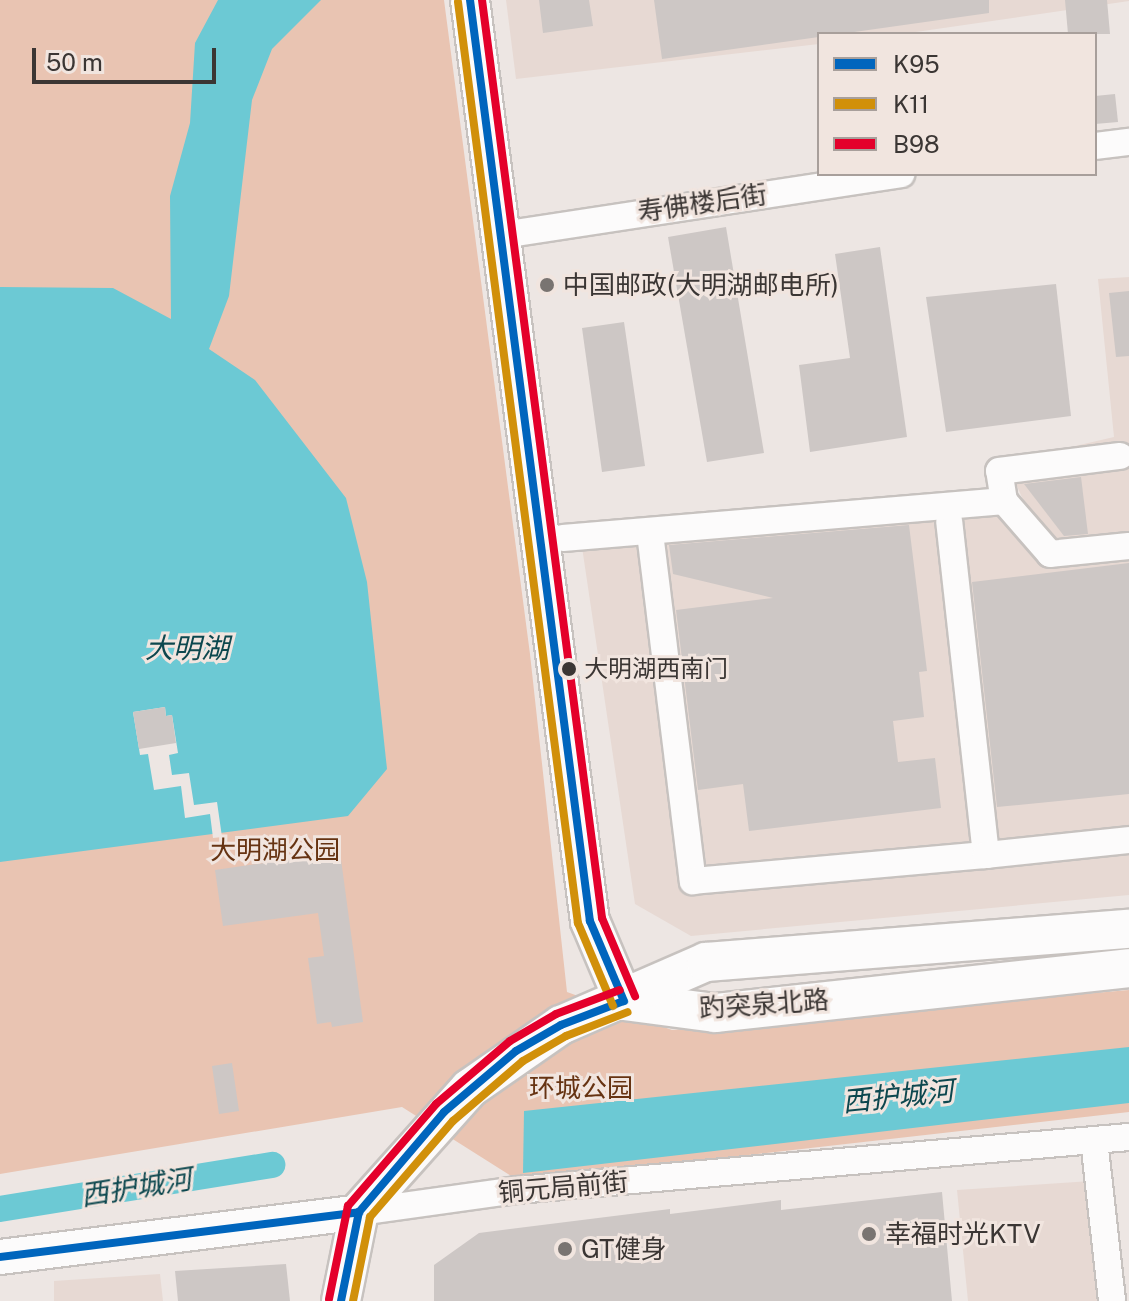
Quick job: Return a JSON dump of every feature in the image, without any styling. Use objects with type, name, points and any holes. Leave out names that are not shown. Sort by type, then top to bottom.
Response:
[{"type":"main road","points":[[470,0],[563,538],[624,1001]]},
{"type":"main road","points":[[494,0],[512,232],[590,921],[624,1001]]},
{"type":"main road","name":"趵突泉北路","points":[[624,1001],[706,962],[1129,929]]},
{"type":"main road","name":"趵突泉北路","points":[[624,1001],[715,1013],[1129,968]]},
{"type":"main road","points":[[341,1301],[359,1212],[444,1112],[493,1069],[561,1025],[624,1001]]},
{"type":"street","points":[[1097,146],[1129,142]]},
{"type":"street","name":"寿佛楼后街","points":[[512,232],[888,176]]},
{"type":"street","points":[[1120,456],[999,471],[1004,501],[1050,554],[1129,546]]},
{"type":"street","points":[[563,538],[1004,501]]},
{"type":"street","points":[[949,522],[986,855]]},
{"type":"street","points":[[650,533],[693,881],[1129,840]]},
{"type":"street","name":"铜元局前街","points":[[0,1257],[517,1190],[1129,1137]]},
{"type":"street","points":[[1094,1140],[1112,1301]]},
{"type":"shaded area","points":[[506,0],[1129,0],[916,32],[817,32],[817,44],[516,79]]},
{"type":"shaded area","points":[[1129,277],[1129,536],[1059,544],[1025,504],[1006,462],[1114,437],[1098,279]]},
{"type":"shaded area","points":[[999,509],[1044,563],[1129,553],[1129,895],[691,936],[635,904],[582,547]]},
{"type":"shaded area","points":[[1091,1181],[1103,1301],[968,1301],[957,1190]]},
{"type":"shaded area","points":[[160,1274],[163,1301],[54,1301],[54,1281]]},
{"type":"green space","name":"大明湖公园","points":[[0,0],[444,0],[530,654],[567,992],[672,1030],[1129,990],[1129,1112],[519,1181],[402,1107],[0,1174]]},
{"type":"water","name":"大明湖","points":[[218,0],[321,0],[272,49],[252,100],[229,296],[209,349],[255,380],[346,498],[367,582],[387,769],[348,816],[0,862],[0,287],[113,288],[171,319],[170,196],[190,123],[195,43]]},
{"type":"water","points":[[1129,1047],[1129,1103],[523,1173],[524,1111]]},
{"type":"pier","points":[[165,707],[166,716],[172,715],[178,753],[169,755],[172,775],[189,773],[194,805],[217,802],[222,837],[213,838],[210,814],[185,818],[181,786],[154,790],[148,754],[140,755],[133,712]]},
{"type":"building","points":[[539,0],[589,0],[593,26],[543,33]]},
{"type":"building","points":[[654,0],[989,0],[989,13],[854,32],[817,32],[817,37],[662,59]]},
{"type":"building","points":[[1065,0],[1107,0],[1110,34],[1068,32]]},
{"type":"building","points":[[1115,94],[1118,122],[1097,124],[1097,96]]},
{"type":"building","points":[[726,227],[764,453],[707,462],[668,237]]},
{"type":"building","points":[[880,247],[907,437],[810,452],[799,365],[850,358],[835,254]]},
{"type":"building","points":[[1056,284],[1071,416],[946,432],[926,297]]},
{"type":"building","points":[[1129,291],[1129,356],[1116,357],[1109,293]]},
{"type":"building","points":[[624,322],[645,466],[602,472],[582,328]]},
{"type":"building","points":[[1081,477],[1088,534],[1064,536],[1024,484]]},
{"type":"building","points":[[909,525],[927,671],[919,672],[924,717],[893,721],[898,762],[935,758],[941,808],[749,831],[743,784],[698,790],[676,610],[773,598],[673,574],[669,545]]},
{"type":"building","points":[[1129,563],[1129,794],[997,807],[972,582]]},
{"type":"building","points":[[165,707],[166,716],[172,715],[176,743],[139,749],[133,712]]},
{"type":"building","points":[[340,852],[363,1022],[332,1027],[331,1022],[317,1024],[308,958],[324,956],[318,913],[223,926],[215,870]]},
{"type":"building","points":[[232,1063],[239,1111],[219,1114],[212,1066]]},
{"type":"building","points":[[942,1192],[952,1301],[434,1301],[434,1265],[479,1233],[670,1209],[670,1214],[781,1200],[781,1210]]},
{"type":"building","points":[[286,1264],[290,1301],[178,1301],[175,1271]]},
{"type":"waterway","name":"西护城河","points":[[0,1209],[272,1165]]},
{"type":"transit line","name":"K95","points":[[470,0],[590,921],[624,1001]]},
{"type":"transit line","name":"B98","points":[[482,0],[602,918],[635,996]]},
{"type":"transit line","name":"K11","points":[[458,2],[578,923],[613,1006]]},
{"type":"transit line","name":"B98","points":[[329,1299],[348,1206],[436,1104],[510,1041],[556,1014],[620,990]]},
{"type":"transit line","name":"K95","points":[[341,1301],[359,1212],[444,1112],[516,1051],[561,1025],[624,1001]]},
{"type":"transit line","name":"K11","points":[[353,1301],[370,1217],[453,1121],[523,1061],[566,1036],[628,1012]]},
{"type":"transit line","name":"K95","points":[[0,1257],[359,1212]]},
{"type":"place","name":"中国邮政(大明湖邮电所)","points":[[547,285]]},
{"type":"place","name":"大明湖西南门","points":[[569,669]]},
{"type":"place","name":"幸福时光KTV","points":[[869,1234]]},
{"type":"place","name":"GT健身","points":[[565,1249]]},
{"type":"park label","name":"环城公园","points":[[581,1088]]}]
